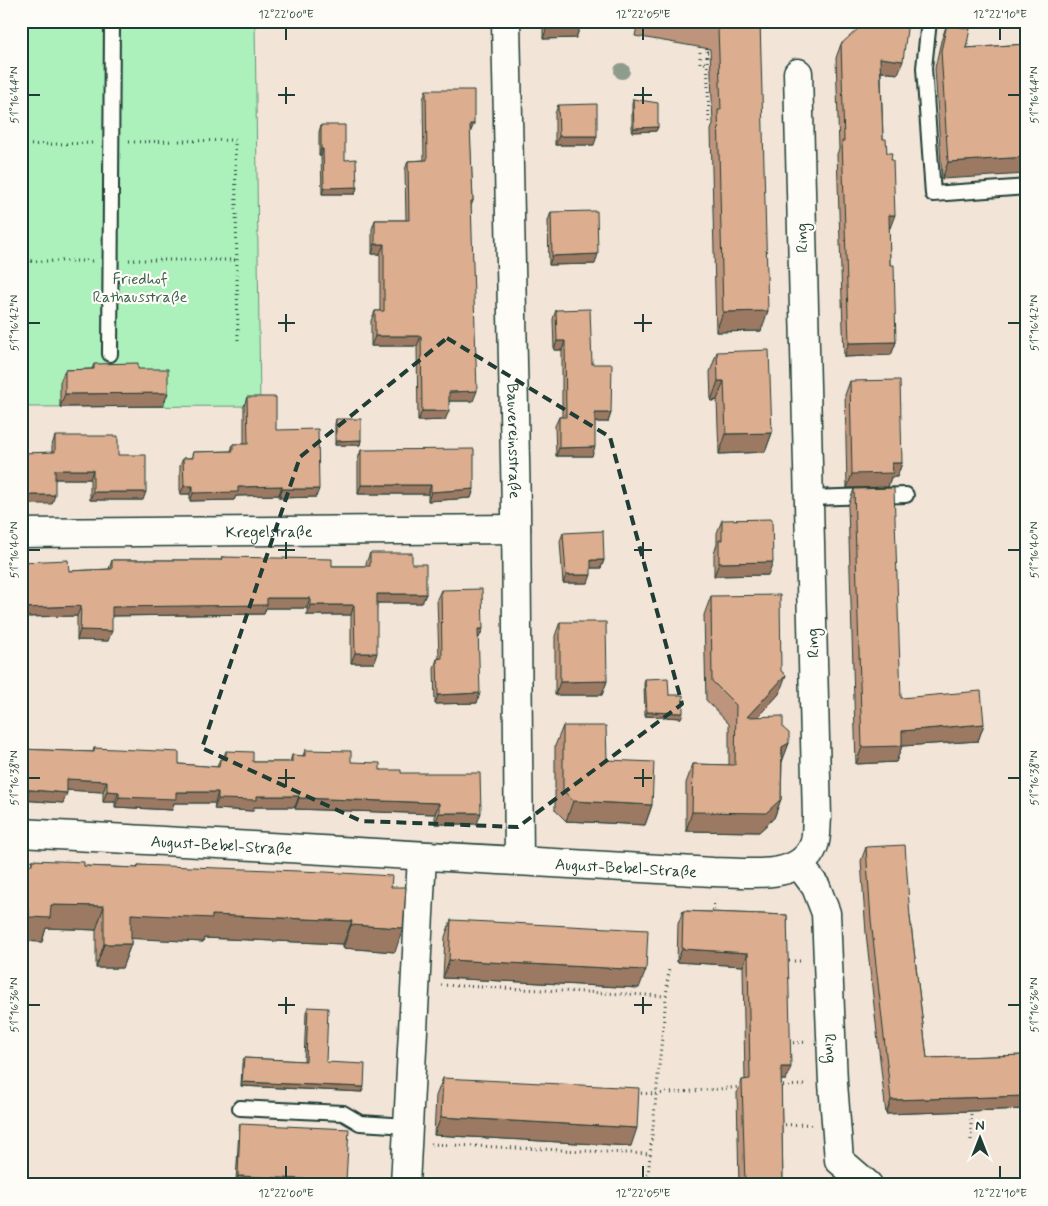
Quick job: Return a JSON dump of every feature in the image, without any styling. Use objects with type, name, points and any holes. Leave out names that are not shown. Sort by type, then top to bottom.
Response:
[{"type":"street","name":"Bauvereinsstraße","points":[[506,21],[516,529],[519,862]]},
{"type":"street","name":"Ring","points":[[798,73],[816,818],[815,843],[810,854],[799,864],[816,887],[826,913],[833,1083],[839,1160],[868,1185]]},
{"type":"street","name":"Kregelstraße","points":[[21,533],[516,529]]},
{"type":"street","name":"August-Bebel-Straße","points":[[21,833],[519,862],[752,872],[780,870],[799,864]]},
{"type":"street","points":[[405,1185],[417,1135],[422,856]]},
{"type":"lane","points":[[110,354],[112,21]]},
{"type":"lane","points":[[929,21],[924,68],[933,194],[1027,187]]},
{"type":"lane","points":[[808,498],[906,495]]},
{"type":"lane","points":[[240,1108],[343,1113],[360,1123],[417,1135]]},
{"type":"path","points":[[964,58],[968,40]]},
{"type":"path","points":[[700,47],[700,63],[707,63]]},
{"type":"path","points":[[709,122],[707,52],[710,52]]},
{"type":"path","points":[[235,140],[238,341]]},
{"type":"path","points":[[713,917],[714,900]]},
{"type":"path","points":[[783,961],[808,961]]},
{"type":"path","points":[[647,1185],[669,968]]},
{"type":"path","points":[[436,985],[665,996]]},
{"type":"path","points":[[785,1043],[810,1042]]},
{"type":"path","points":[[773,1086],[810,1085]]},
{"type":"path","points":[[630,1093],[656,1094],[747,1087]]},
{"type":"path","points":[[971,1103],[971,1141]]},
{"type":"path","points":[[777,1126],[821,1123]]},
{"type":"path","points":[[417,1135],[650,1154]]},
{"type":"highlighted area","points":[[447,338],[610,437],[682,704],[518,827],[361,821],[202,748],[300,457]]},
{"type":"green space","name":"Friedhof Rathausstraße","points":[[21,21],[255,21],[260,406],[21,407]]},
{"type":"building","points":[[675,21],[760,21],[768,311],[723,312],[718,110],[721,110],[718,29]]},
{"type":"building","points":[[867,21],[908,21],[903,61],[880,58],[883,139],[886,139],[887,153],[892,153],[891,160],[893,160],[895,215],[889,215],[890,265],[894,265],[896,342],[849,343],[842,141],[844,141],[841,44]]},
{"type":"building","points":[[947,24],[970,29],[966,48],[1027,44],[1027,157],[948,162],[941,51]]},
{"type":"building","points":[[426,90],[474,90],[474,124],[470,124],[477,391],[449,392],[449,411],[422,411],[421,336],[375,336],[375,311],[384,311],[384,244],[375,244],[375,220],[409,220],[408,161],[427,160]]},
{"type":"building","points":[[633,99],[658,103],[658,127],[634,128]]},
{"type":"building","points":[[597,104],[597,136],[559,136],[558,105]]},
{"type":"building","points":[[321,125],[345,125],[345,160],[356,159],[357,187],[324,188]]},
{"type":"building","points":[[597,211],[598,254],[552,256],[551,212]]},
{"type":"building","points":[[590,309],[592,364],[612,364],[611,413],[595,413],[595,447],[559,448],[559,417],[566,417],[565,341],[557,341],[556,310]]},
{"type":"building","points":[[769,350],[772,433],[726,434],[724,381],[718,381],[717,352]]},
{"type":"building","points":[[138,363],[138,369],[168,369],[168,393],[65,394],[65,370],[94,369],[94,364]]},
{"type":"building","points":[[900,380],[902,463],[892,463],[893,473],[852,474],[850,381]]},
{"type":"building","points":[[247,397],[276,397],[276,430],[318,429],[319,489],[282,489],[282,486],[238,487],[238,492],[193,493],[193,486],[184,486],[183,458],[193,458],[193,452],[233,451],[233,444],[248,444]]},
{"type":"building","points":[[336,419],[361,419],[361,440],[336,441]]},
{"type":"building","points":[[55,436],[118,436],[118,455],[146,455],[146,492],[93,492],[93,470],[55,470],[55,495],[21,495],[21,453],[55,452]]},
{"type":"building","points":[[474,449],[474,489],[431,492],[431,485],[361,485],[361,450]]},
{"type":"building","points":[[894,488],[901,698],[981,691],[984,724],[902,731],[902,746],[862,747],[854,489]]},
{"type":"building","points":[[772,519],[773,562],[719,563],[719,540],[722,540],[722,520]]},
{"type":"building","points":[[603,531],[604,560],[591,560],[591,575],[566,575],[563,533]]},
{"type":"building","points":[[370,553],[412,553],[412,564],[426,564],[426,594],[377,594],[377,653],[355,653],[354,605],[310,605],[310,598],[267,598],[267,605],[112,607],[112,631],[80,630],[81,606],[21,608],[21,562],[68,560],[69,571],[112,569],[112,560],[222,560],[222,557],[332,559],[332,566],[370,566]]},
{"type":"building","points":[[482,589],[483,629],[478,629],[480,693],[438,695],[437,659],[442,658],[441,590]]},
{"type":"building","points":[[780,595],[781,671],[786,675],[747,717],[783,716],[783,728],[789,733],[789,743],[782,747],[781,799],[766,813],[692,812],[693,764],[735,765],[736,705],[712,681],[711,596]]},
{"type":"building","points":[[560,622],[606,622],[607,681],[560,682]]},
{"type":"building","points":[[668,678],[669,695],[683,695],[683,713],[647,712],[645,679]]},
{"type":"building","points":[[563,726],[606,726],[607,760],[654,762],[652,805],[573,801],[563,790]]},
{"type":"building","points":[[94,748],[179,752],[179,764],[219,767],[220,759],[226,759],[226,751],[253,752],[253,762],[292,762],[292,755],[305,756],[305,750],[351,751],[351,762],[380,763],[380,770],[401,770],[401,773],[480,773],[481,813],[439,813],[439,803],[299,798],[299,796],[257,796],[257,800],[218,799],[218,792],[176,792],[176,799],[119,797],[119,792],[107,791],[107,781],[67,779],[67,793],[21,789],[21,749],[94,752]]},
{"type":"building","points":[[905,845],[910,917],[927,1058],[1027,1055],[1027,1096],[891,1100],[871,920],[866,847]]},
{"type":"building","points":[[32,860],[84,862],[84,866],[138,868],[138,865],[392,876],[391,887],[406,887],[403,928],[351,925],[352,921],[212,915],[212,918],[131,914],[131,944],[104,944],[104,906],[51,905],[50,918],[29,917],[29,910],[25,910],[27,865],[32,865]]},
{"type":"building","points":[[683,911],[787,915],[791,1067],[781,1067],[783,1185],[745,1185],[742,1080],[750,1079],[748,953],[682,949]]},
{"type":"building","points":[[451,920],[648,930],[646,970],[449,960]]},
{"type":"building","points":[[308,1007],[328,1008],[326,1062],[365,1064],[364,1087],[242,1082],[244,1058],[306,1061]]},
{"type":"building","points":[[443,1078],[639,1088],[637,1128],[441,1117]]},
{"type":"building","points":[[240,1124],[349,1129],[346,1181],[238,1176]]}]
